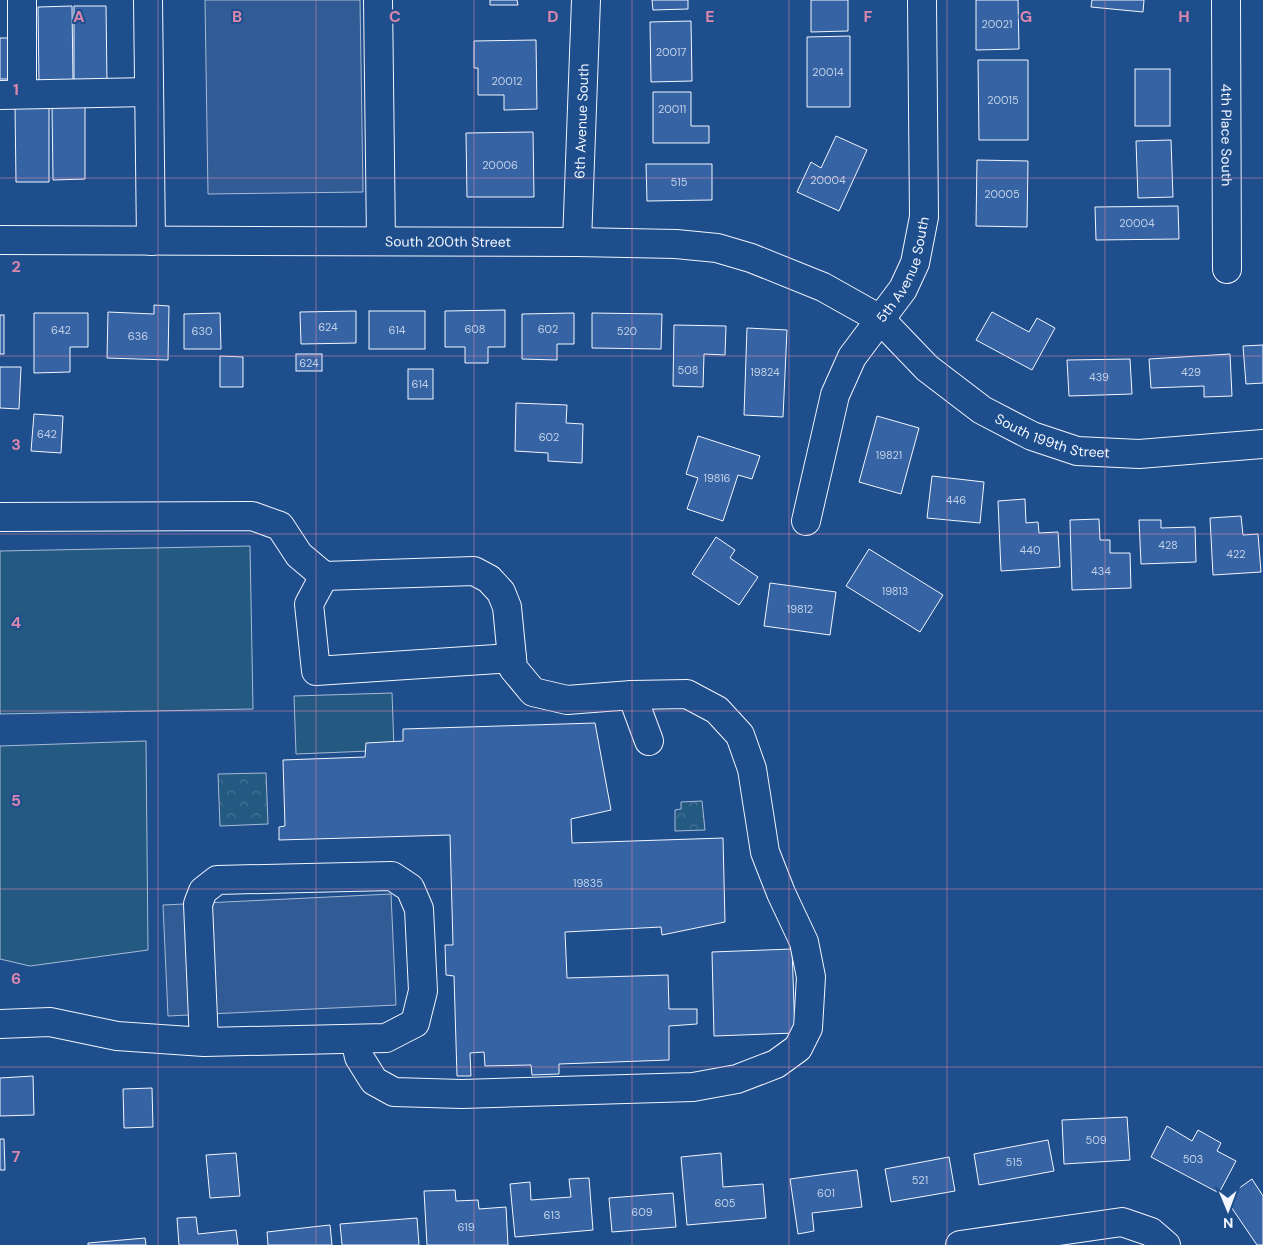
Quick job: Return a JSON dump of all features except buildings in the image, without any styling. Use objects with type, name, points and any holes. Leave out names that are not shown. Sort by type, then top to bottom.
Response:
[{"type":"street","points":[[22,0],[11,95],[148,92]]},
{"type":"street","points":[[148,0],[151,241]]},
{"type":"street","points":[[378,0],[381,242]]},
{"type":"street","name":"6th Avenue South","points":[[577,242],[586,0]]},
{"type":"street","name":"5th Avenue South","points":[[806,521],[835,395],[852,357],[903,289],[915,263],[924,217],[922,0]]},
{"type":"street","name":"4th Place South","points":[[1226,0],[1227,269]]},
{"type":"street","name":"South 200th Street","points":[[0,240],[676,244],[717,248],[751,258],[823,287],[880,319]]},
{"type":"street","name":"South 199th Street","points":[[880,319],[935,374],[982,410],[1032,436],[1077,451],[1139,454],[1263,444]]},
{"type":"street","points":[[0,517],[252,516],[280,526],[299,555],[324,576],[474,571],[489,579],[501,592],[508,606],[512,668],[533,692],[567,700],[632,695],[687,694],[717,710],[740,735],[752,769],[765,852],[781,893],[804,942],[811,977],[808,1028],[798,1048],[776,1064],[737,1078],[693,1087],[462,1094],[394,1092],[374,1081],[359,1057],[355,1039]]},
{"type":"street","points":[[324,576],[309,604],[316,671],[512,658]]},
{"type":"street","points":[[632,695],[649,741]]},
{"type":"street","points":[[0,1024],[50,1022],[117,1036],[204,1042],[386,1038],[415,1024],[423,990],[419,909],[410,888],[392,876],[217,880],[203,891],[198,904],[204,1042]]},
{"type":"street","points":[[960,1245],[1122,1222],[1151,1232],[1166,1245]]},
{"type":"green space","points":[[250,546],[253,709],[0,714],[0,551]]},
{"type":"green space","points":[[392,693],[394,750],[296,754],[294,696]]},
{"type":"green space","points":[[146,741],[148,950],[30,966],[0,959],[0,746]]},
{"type":"green space","points":[[266,773],[268,824],[220,826],[218,774]]},
{"type":"green space","points":[[702,801],[705,830],[675,831],[675,810],[681,809],[681,802]]},
{"type":"shaded area","points":[[205,0],[360,0],[363,192],[208,194]]},
{"type":"shaded area","points":[[391,894],[396,1005],[168,1016],[163,905]]}]
